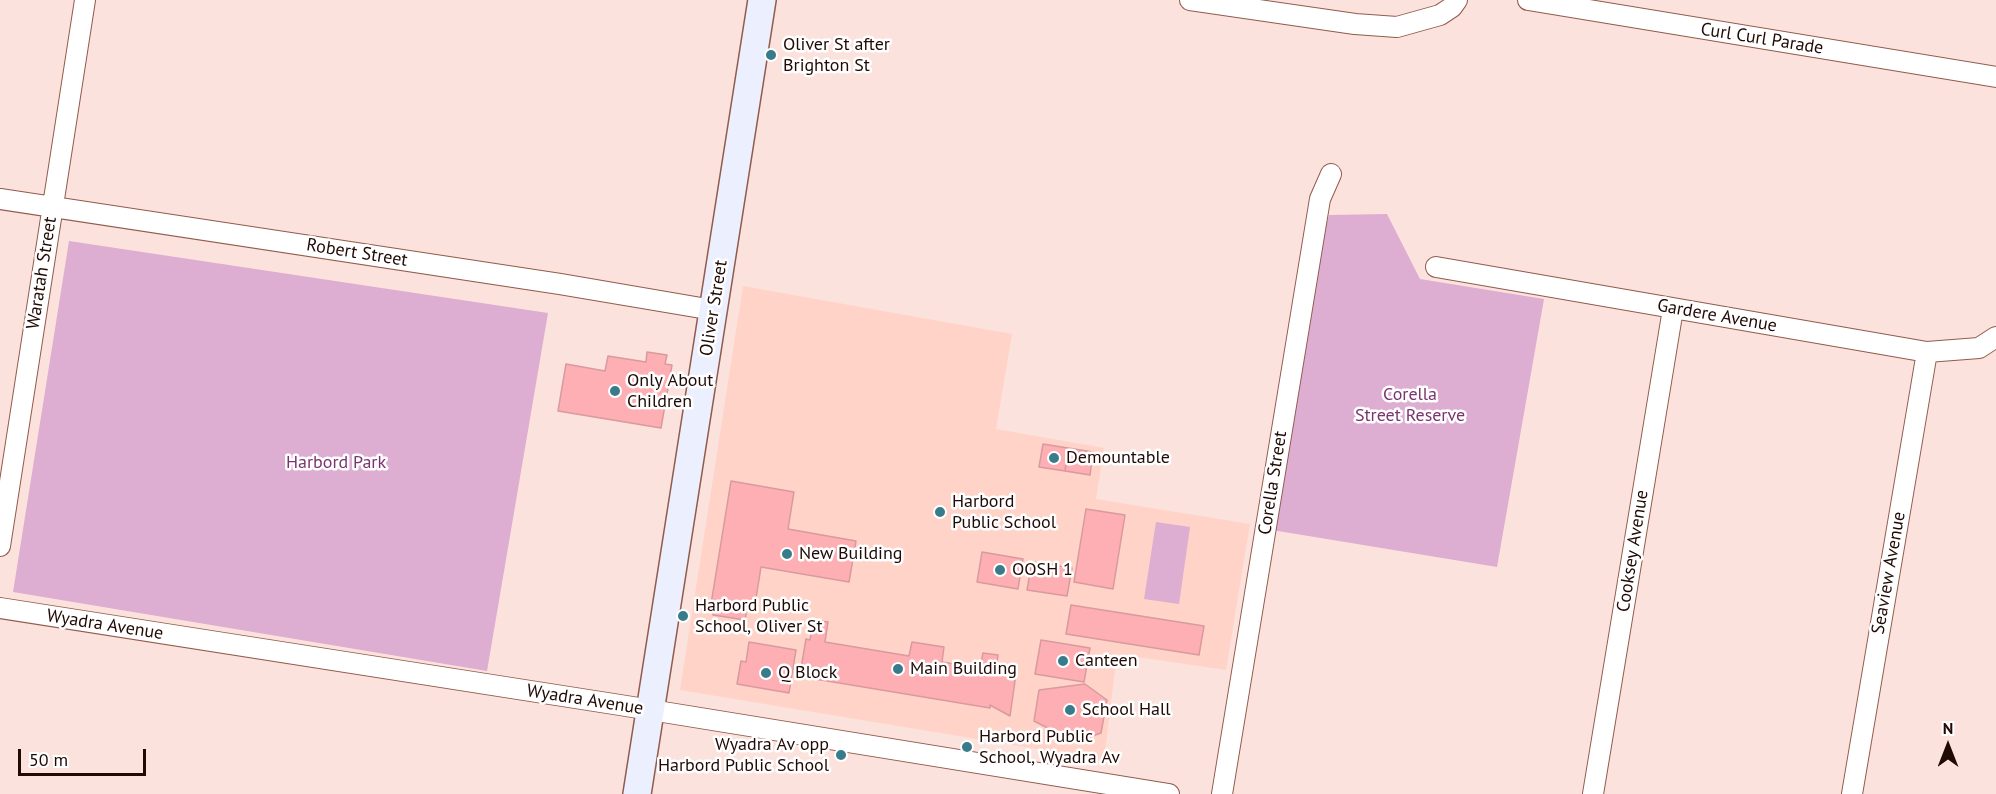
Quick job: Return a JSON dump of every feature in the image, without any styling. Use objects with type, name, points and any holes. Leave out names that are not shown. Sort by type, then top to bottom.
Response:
[{"type":"main road","name":"Oliver Street","points":[[637,794],[762,0]]},
{"type":"street","name":"Waratah Street","points":[[0,546],[85,0]]},
{"type":"street","points":[[1190,0],[1355,24],[1397,27],[1440,15],[1452,7],[1457,0]]},
{"type":"street","name":"Curl Curl Parade","points":[[1528,0],[1996,77]]},
{"type":"street","name":"Corella Street","points":[[1222,794],[1320,199],[1331,174]]},
{"type":"street","name":"Robert Street","points":[[0,199],[560,284],[713,310]]},
{"type":"street","name":"Gardere Avenue","points":[[1436,267],[1927,352],[1979,348],[1996,337]]},
{"type":"street","name":"Cooksey Avenue","points":[[1593,794],[1673,309]]},
{"type":"street","name":"Seaview Avenue","points":[[1852,794],[1927,352]]},
{"type":"street","name":"Wyadra Avenue","points":[[0,608],[1169,794]]},
{"type":"shaded area","name":"Harbord Public School","points":[[743,286],[1012,334],[996,429],[1104,448],[1096,499],[1250,524],[1226,670],[1117,654],[1104,760],[680,690]]},
{"type":"green space","name":"Corella Street Reserve","points":[[1387,214],[1420,279],[1544,299],[1497,567],[1272,530],[1322,240],[1329,215]]},
{"type":"green space","name":"Harbord Park","points":[[69,241],[548,313],[487,671],[13,592]]},
{"type":"green space","points":[[1156,522],[1190,527],[1179,604],[1144,599]]},
{"type":"building","name":"Only About Children","points":[[647,352],[667,355],[665,364],[672,365],[661,428],[558,411],[566,364],[605,371],[608,356],[646,362]]},
{"type":"building","name":"Demountable","points":[[1043,444],[1068,448],[1065,471],[1039,467]]},
{"type":"building","name":"Demountable","points":[[1068,448],[1093,452],[1090,475],[1065,471]]},
{"type":"building","name":"New Building","points":[[731,481],[794,492],[788,529],[856,541],[849,582],[761,567],[754,611],[747,609],[745,620],[713,615],[715,604],[711,604]]},
{"type":"building","points":[[1086,509],[1125,515],[1113,589],[1074,582]]},
{"type":"building","name":"OOSH 1","points":[[982,552],[1023,559],[1018,589],[977,582]]},
{"type":"building","points":[[1032,562],[1072,568],[1067,596],[1027,590]]},
{"type":"building","points":[[1071,605],[1204,626],[1199,655],[1066,634]]},
{"type":"building","name":"Main Building","points":[[813,620],[828,622],[825,642],[909,656],[912,642],[944,647],[942,662],[980,668],[983,653],[998,655],[996,670],[1016,674],[1010,716],[990,705],[990,708],[803,677],[804,674],[800,674],[806,639],[810,640]]},
{"type":"building","name":"Canteen","points":[[1041,640],[1090,648],[1084,682],[1035,674]]},
{"type":"building","name":"Q Block","points":[[749,642],[796,650],[789,693],[737,684],[741,661],[746,662]]},
{"type":"building","name":"School Hall","points":[[1085,684],[1107,700],[1101,733],[1075,742],[1034,721],[1039,690]]},
{"type":"place","name":"Oliver St after Brighton St","points":[[771,55]]},
{"type":"place","name":"Only About Children","points":[[615,391]]},
{"type":"place","name":"Demountable","points":[[1054,458]]},
{"type":"place","name":"Harbord Public School","points":[[940,512]]},
{"type":"place","name":"New Building","points":[[787,554]]},
{"type":"place","name":"OOSH 1","points":[[1000,570]]},
{"type":"place","name":"Harbord Public School, Oliver St","points":[[683,616]]},
{"type":"place","name":"Canteen","points":[[1063,661]]},
{"type":"place","name":"Main Building","points":[[898,669]]},
{"type":"place","name":"Q Block","points":[[766,673]]},
{"type":"place","name":"School Hall","points":[[1070,710]]},
{"type":"place","name":"Harbord Public School, Wyadra Av","points":[[967,747]]},
{"type":"place","name":"Wyadra Av opp Harbord Public School","points":[[841,755]]}]
